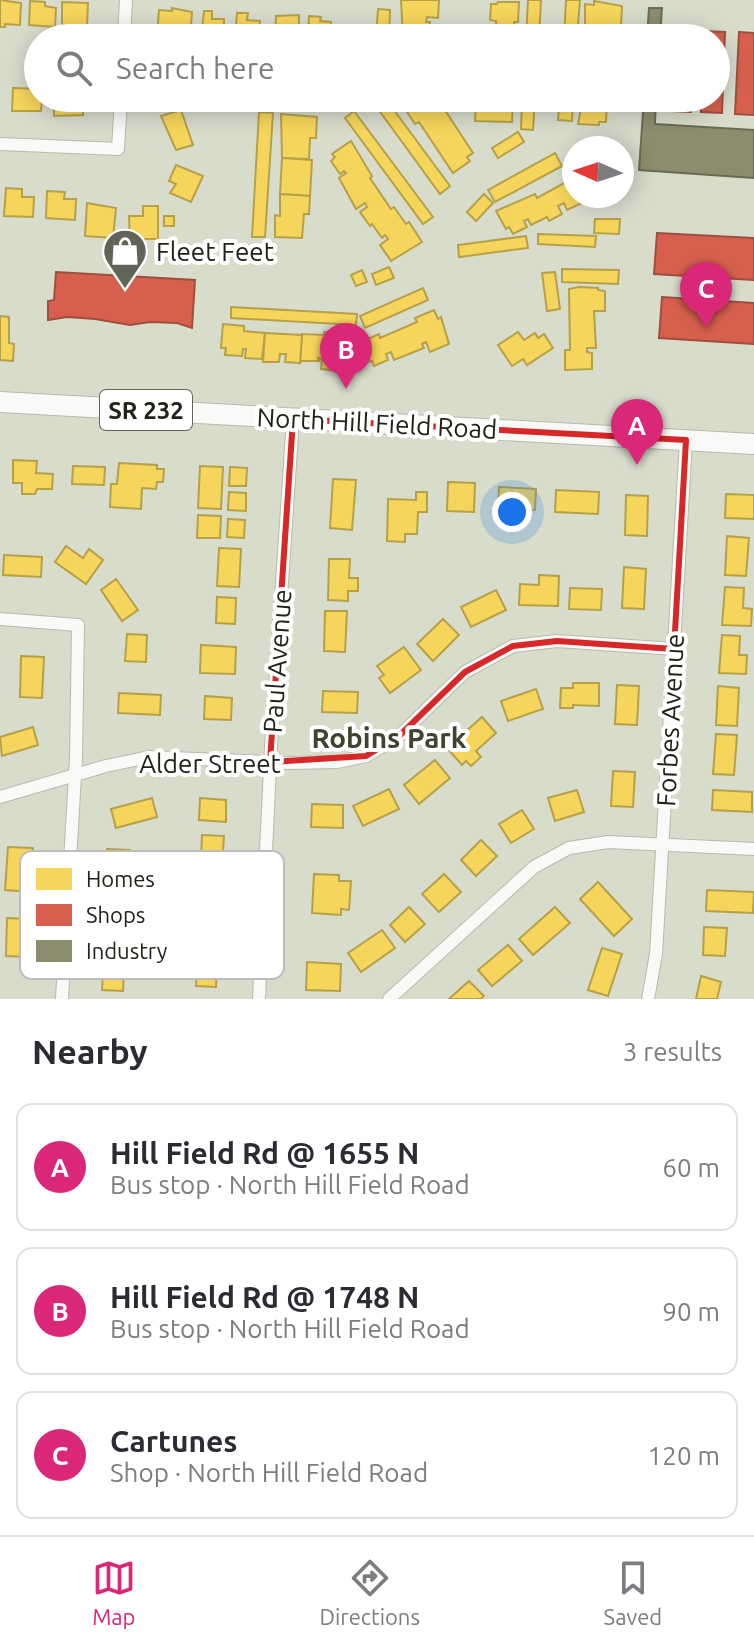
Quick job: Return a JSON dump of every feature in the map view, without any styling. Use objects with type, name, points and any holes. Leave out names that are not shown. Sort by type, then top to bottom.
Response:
[{"type":"main road","name":"North Hill Field Road","points":[[0,402],[754,444]]},
{"type":"street","points":[[125,24],[126,0]]},
{"type":"street","points":[[0,144],[118,149],[120,112]]},
{"type":"street","name":"Paul Avenue","points":[[266,851],[293,419]]},
{"type":"street","name":"Forbes Avenue","points":[[648,999],[656,954],[686,440]]},
{"type":"street","points":[[0,619],[78,625],[70,851]]},
{"type":"street","name":"Alder Street","points":[[0,797],[106,766],[149,757],[337,762],[366,756],[399,736],[465,672],[513,646],[557,641],[674,649]]},
{"type":"street","points":[[389,999],[534,867],[569,848],[608,842],[754,849]]},
{"type":"street","points":[[62,999],[63,979]]},
{"type":"street","name":"Paul Avenue","points":[[259,999],[260,979]]},
{"type":"highlighted area","points":[[293,419],[686,440],[674,649],[557,641],[513,646],[465,672],[399,736],[366,756],[270,762]]},
{"type":"building: Homes","points":[[0,0],[21,3],[20,25],[5,24],[5,27],[0,27]]},
{"type":"building: Homes","points":[[401,0],[439,0],[438,18],[427,17],[426,22],[430,24],[402,24]]},
{"type":"building: Homes","points":[[528,0],[541,0],[540,24],[527,24]]},
{"type":"building: Homes","points":[[566,0],[580,0],[578,24],[565,24]]},
{"type":"building: Homes","points":[[30,1],[45,2],[45,6],[56,8],[55,24],[29,24]]},
{"type":"building: Homes","points":[[594,1],[622,6],[621,24],[585,24],[585,4],[594,5]]},
{"type":"building: Homes","points":[[62,2],[88,3],[87,24],[62,24]]},
{"type":"building: Homes","points":[[519,2],[518,22],[496,24],[496,21],[490,20],[491,4]]},
{"type":"building: Homes","points":[[172,8],[192,12],[191,24],[158,24],[159,10],[172,11]]},
{"type":"building: Homes","points":[[378,9],[390,10],[390,24],[377,24]]},
{"type":"building: Homes","points":[[204,11],[212,11],[212,19],[224,19],[224,24],[203,24]]},
{"type":"building: Homes","points":[[237,13],[248,13],[247,20],[260,21],[260,24],[236,24]]},
{"type":"building: Homes","points":[[299,15],[299,24],[276,24],[276,16]]},
{"type":"building: Homes","points":[[309,16],[331,22],[331,24],[309,24]]},
{"type":"building: Homes","points":[[13,88],[24,88],[24,111],[12,111]]},
{"type":"building: Homes","points":[[54,112],[83,112],[83,115],[54,116]]},
{"type":"building: Homes","points":[[182,112],[193,145],[176,150],[161,116]]},
{"type":"building: Homes","points":[[259,112],[273,113],[265,237],[252,237]]},
{"type":"building: Homes","points":[[355,112],[433,217],[423,224],[345,118]]},
{"type":"building: Homes","points":[[380,112],[395,112],[450,186],[440,194]]},
{"type":"building: Homes","points":[[407,112],[446,112],[473,153],[467,157],[470,161],[453,173],[419,122],[415,124]]},
{"type":"building: Homes","points":[[475,112],[512,112],[512,122],[475,121]]},
{"type":"building: Homes","points":[[522,112],[534,112],[533,130],[521,129]]},
{"type":"building: Homes","points":[[559,112],[572,112],[572,121],[558,120]]},
{"type":"building: Homes","points":[[580,112],[607,112],[606,122],[599,122],[599,125],[578,124]]},
{"type":"building: Homes","points":[[281,114],[317,117],[316,138],[310,138],[309,159],[282,158]]},
{"type":"building: Homes","points":[[518,132],[524,142],[498,158],[492,148]]},
{"type":"building: Homes","points":[[351,141],[391,209],[394,207],[406,224],[409,222],[422,242],[391,261],[380,245],[388,239],[385,235],[382,238],[360,212],[367,207],[365,203],[356,209],[339,178],[346,173],[340,174],[331,161],[335,157],[332,154]]},
{"type":"building: Homes","points":[[555,153],[562,166],[495,202],[488,190]]},
{"type":"building: Homes","points":[[282,158],[312,160],[310,196],[280,194]]},
{"type":"building: Homes","points":[[176,165],[203,176],[191,202],[170,193],[176,184],[169,181]]},
{"type":"building: Homes","points":[[562,184],[562,204],[558,206],[562,214],[531,225],[528,219],[524,221],[527,227],[513,234],[509,227],[506,229],[496,211],[535,194],[537,198]]},
{"type":"building: Homes","points":[[6,188],[22,189],[22,197],[34,197],[33,217],[4,216]]},
{"type":"building: Homes","points":[[47,191],[65,192],[64,199],[76,199],[75,220],[46,218]]},
{"type":"building: Homes","points":[[280,194],[310,196],[309,214],[304,214],[302,238],[275,237],[275,215],[280,216]]},
{"type":"building: Homes","points":[[484,194],[493,203],[476,221],[467,212]]},
{"type":"building: Homes","points":[[87,203],[116,208],[113,238],[85,236]]},
{"type":"building: Homes","points":[[143,206],[158,206],[158,239],[130,239],[129,216],[143,216]]},
{"type":"building: Homes","points":[[164,216],[174,216],[174,226],[164,226]]},
{"type":"building: Homes","points":[[595,219],[620,219],[619,234],[594,233]]},
{"type":"building: Homes","points":[[538,234],[596,236],[595,247],[538,244]]},
{"type":"building: Homes","points":[[526,236],[528,248],[459,257],[458,245]]},
{"type":"building: Homes","points":[[389,267],[394,278],[376,285],[372,274]]},
{"type":"building: Homes","points":[[562,269],[619,270],[618,284],[562,282]]},
{"type":"building: Homes","points":[[362,270],[367,282],[356,286],[351,275]]},
{"type":"building: Homes","points":[[555,272],[560,309],[547,311],[542,273]]},
{"type":"building: Homes","points":[[579,287],[605,291],[605,311],[594,311],[596,348],[587,348],[587,352],[592,353],[592,369],[565,370],[565,350],[570,350],[569,289]]},
{"type":"building: Homes","points":[[423,288],[428,300],[365,328],[360,316]]},
{"type":"building: Homes","points":[[231,307],[357,314],[356,325],[231,318]]},
{"type":"building: Homes","points":[[434,310],[438,319],[441,317],[449,344],[430,352],[426,342],[422,344],[424,348],[394,360],[391,352],[386,354],[388,360],[374,366],[372,361],[367,362],[359,343],[379,334],[380,338],[417,322],[415,318]]},
{"type":"building: Homes","points":[[0,316],[9,317],[9,343],[14,344],[13,361],[0,360]]},
{"type":"building: Homes","points":[[223,324],[244,326],[244,331],[265,333],[262,359],[245,358],[246,349],[243,349],[242,356],[225,355],[226,348],[221,348]]},
{"type":"building: Homes","points":[[324,332],[344,333],[343,342],[346,342],[342,371],[321,369],[322,359],[318,358],[319,361],[300,363],[302,334],[324,335]]},
{"type":"building: Homes","points":[[518,332],[524,340],[535,333],[538,338],[544,334],[553,348],[527,365],[523,359],[512,366],[498,345]]},
{"type":"building: Homes","points":[[265,333],[302,335],[300,363],[285,362],[286,354],[280,354],[279,362],[263,362]]},
{"type":"building: Homes","points":[[13,460],[37,461],[36,473],[53,474],[52,489],[37,489],[35,494],[22,494],[22,483],[13,483]]},
{"type":"building: Homes","points":[[119,463],[157,465],[157,469],[164,469],[163,482],[157,482],[156,489],[142,488],[141,509],[110,507],[111,484],[117,484]]},
{"type":"building: Homes","points":[[73,466],[105,467],[104,485],[72,484]]},
{"type":"building: Homes","points":[[200,466],[223,467],[221,509],[198,508]]},
{"type":"building: Homes","points":[[230,467],[247,468],[246,486],[229,486]]},
{"type":"building: Homes","points":[[333,479],[356,480],[352,530],[330,528]]},
{"type":"building: Homes","points":[[448,482],[475,483],[474,512],[447,511]]},
{"type":"building: Homes","points":[[499,487],[536,489],[535,510],[498,508]]},
{"type":"building: Homes","points":[[556,490],[599,492],[598,514],[555,512]]},
{"type":"building: Homes","points":[[229,492],[246,493],[246,511],[228,510]]},
{"type":"building: Homes","points":[[416,492],[427,492],[427,512],[418,512],[417,534],[405,534],[405,542],[387,541],[388,499],[416,500]]},
{"type":"building: Homes","points":[[726,494],[754,495],[754,519],[725,518]]},
{"type":"building: Homes","points":[[626,495],[648,496],[647,536],[625,535]]},
{"type":"building: Homes","points":[[198,515],[221,516],[220,538],[197,538]]},
{"type":"building: Homes","points":[[228,519],[245,520],[244,538],[227,537]]},
{"type":"building: Homes","points":[[727,536],[749,538],[746,576],[725,575]]},
{"type":"building: Homes","points":[[66,546],[83,558],[89,549],[103,560],[86,584],[55,562]]},
{"type":"building: Homes","points":[[219,548],[241,549],[239,587],[217,586]]},
{"type":"building: Homes","points":[[4,555],[42,557],[41,577],[3,575]]},
{"type":"building: Homes","points":[[329,559],[350,559],[349,578],[358,578],[358,591],[348,591],[348,601],[328,600]]},
{"type":"building: Homes","points":[[624,567],[646,569],[644,609],[622,608]]},
{"type":"building: Homes","points":[[539,575],[559,576],[558,606],[519,605],[520,584],[539,585]]},
{"type":"building: Homes","points":[[116,579],[138,610],[122,621],[101,590]]},
{"type":"building: Homes","points":[[725,587],[744,588],[743,608],[752,609],[751,626],[722,625]]},
{"type":"building: Homes","points":[[570,588],[602,589],[601,610],[569,609]]},
{"type":"building: Homes","points":[[496,590],[506,610],[471,627],[461,607]]},
{"type":"building: Homes","points":[[217,597],[236,598],[235,624],[216,623]]},
{"type":"building: Homes","points":[[325,611],[347,611],[345,652],[324,651]]},
{"type":"building: Homes","points":[[443,619],[459,635],[433,661],[417,644]]},
{"type":"building: Homes","points":[[127,634],[147,635],[146,662],[125,661]]},
{"type":"building: Homes","points":[[722,635],[740,636],[739,655],[747,655],[746,674],[719,673]]},
{"type":"building: Homes","points":[[201,645],[236,647],[235,674],[200,673]]},
{"type":"building: Homes","points":[[404,647],[421,670],[390,693],[379,678],[384,675],[377,666]]},
{"type":"building: Homes","points":[[21,656],[44,657],[42,698],[20,697]]},
{"type":"building: Homes","points":[[573,683],[599,683],[599,706],[560,708],[561,688],[573,688]]},
{"type":"building: Homes","points":[[617,685],[639,686],[637,725],[615,724]]},
{"type":"building: Homes","points":[[718,686],[739,688],[737,726],[716,725]]},
{"type":"building: Homes","points":[[536,689],[543,709],[508,721],[501,701]]},
{"type":"building: Homes","points":[[323,691],[358,692],[357,713],[322,712]]},
{"type":"building: Homes","points":[[119,693],[161,695],[160,715],[118,713]]},
{"type":"building: Homes","points":[[205,696],[232,698],[231,720],[204,719]]},
{"type":"building: Homes","points":[[482,717],[496,733],[476,751],[481,757],[471,766],[466,761],[462,765],[447,748]]},
{"type":"building: Homes","points":[[33,727],[38,745],[2,756],[0,737]]},
{"type":"building: Homes","points":[[716,734],[737,735],[734,775],[713,774]]},
{"type":"building: Homes","points":[[435,760],[450,778],[419,804],[404,785]]},
{"type":"building: Homes","points":[[613,771],[635,772],[633,807],[611,806]]},
{"type":"building: Homes","points":[[389,789],[399,809],[363,826],[353,806]]},
{"type":"building: Homes","points":[[577,790],[584,812],[555,821],[548,798]]},
{"type":"building: Homes","points":[[713,790],[752,792],[752,812],[712,810]]},
{"type":"building: Homes","points":[[152,798],[157,817],[116,828],[111,809]]},
{"type":"building: Homes","points":[[200,798],[226,800],[226,822],[199,820]]},
{"type":"building: Homes","points":[[312,804],[343,805],[343,828],[311,827]]},
{"type":"building: Homes","points":[[522,810],[534,829],[511,843],[499,824]]},
{"type":"building: Homes","points":[[202,835],[224,836],[223,851],[201,851]]},
{"type":"building: Homes","points":[[481,840],[497,856],[476,876],[461,860]]},
{"type":"building: Homes","points":[[8,847],[33,848],[33,851],[20,851],[20,891],[5,890]]},
{"type":"building: Homes","points":[[314,874],[339,875],[339,881],[351,881],[349,910],[341,909],[341,915],[312,913]]},
{"type":"building: Homes","points":[[444,874],[461,892],[439,912],[422,894]]},
{"type":"building: Homes","points":[[598,882],[632,919],[614,936],[580,899]]},
{"type":"building: Homes","points":[[707,890],[754,892],[753,913],[706,911]]},
{"type":"building: Homes","points":[[409,907],[425,924],[405,942],[390,925]]},
{"type":"building: Homes","points":[[555,907],[570,923],[533,955],[519,939]]},
{"type":"building: Homes","points":[[7,918],[20,919],[20,957],[6,956]]},
{"type":"building: Homes","points":[[704,927],[727,928],[725,956],[703,955]]},
{"type":"building: Homes","points":[[382,930],[395,948],[361,972],[348,953]]},
{"type":"building: Homes","points":[[508,945],[522,961],[492,986],[478,970]]},
{"type":"building: Homes","points":[[602,948],[622,954],[608,996],[588,990]]},
{"type":"building: Homes","points":[[307,962],[341,964],[340,991],[306,990]]},
{"type":"building: Homes","points":[[701,976],[721,982],[717,999],[696,999]]},
{"type":"building: Homes","points":[[103,979],[124,979],[123,991],[102,990]]},
{"type":"building: Homes","points":[[196,979],[216,979],[216,987],[196,986]]},
{"type":"building: Homes","points":[[469,981],[484,996],[481,999],[449,999]]},
{"type":"building: Shops","points":[[739,32],[754,33],[754,115],[735,114]]},
{"type":"building: Shops","points":[[657,233],[754,238],[754,280],[654,274]]},
{"type":"building: Shops","name":"Fleet Feet","points":[[56,272],[195,280],[192,328],[177,323],[130,325],[67,317],[48,320],[48,301],[54,300]]},
{"type":"building: Shops","points":[[662,297],[754,303],[754,344],[659,338]]},
{"type":"building: Industry","points":[[649,8],[662,8],[661,24],[648,24]]},
{"type":"building: Industry","points":[[643,112],[655,112],[655,124],[754,130],[754,178],[639,170]]},
{"type":"place","name":"Fleet Feet","points":[[125,290]]},
{"type":"place","name":"Cartunes","points":[[706,328]]},
{"type":"place","name":"Hill Field Rd @ 1748 N","points":[[346,389]]},
{"type":"place","name":"Hill Field Rd @ 1655 N","points":[[637,465]]},
{"type":"district","name":"Robins Park","points":[[389,737]]}]
